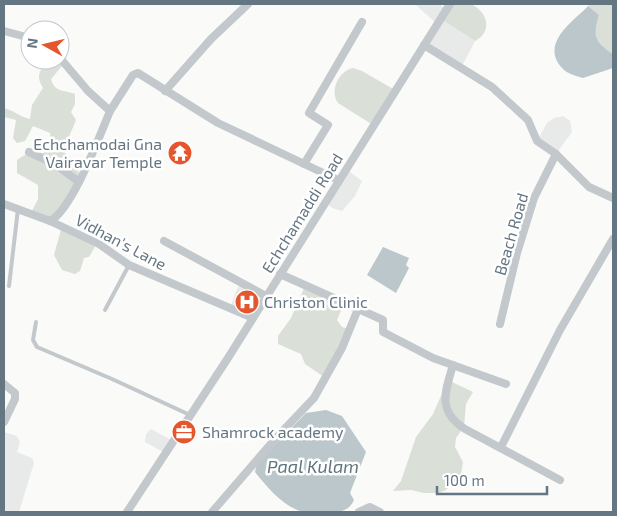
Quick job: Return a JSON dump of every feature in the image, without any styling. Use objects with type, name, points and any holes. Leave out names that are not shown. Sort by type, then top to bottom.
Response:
[{"type":"street","points":[[165,90],[197,53],[248,4]]},
{"type":"street","name":"Echchamaddi Road","points":[[127,512],[253,318],[450,4]]},
{"type":"street","points":[[304,164],[328,125],[310,114],[362,22]]},
{"type":"street","points":[[4,31],[20,35]]},
{"type":"street","points":[[424,45],[492,87],[528,120],[537,141],[556,154],[590,187],[613,198]]},
{"type":"street","points":[[70,70],[88,91],[110,111]]},
{"type":"street","points":[[50,221],[57,217],[79,182],[110,111],[133,75],[138,73],[218,123],[338,180]]},
{"type":"street","points":[[29,152],[55,164],[79,182]]},
{"type":"street","name":"Beach Road","points":[[500,324],[534,198],[556,154]]},
{"type":"street","name":"Vidhan's Lane","points":[[4,204],[50,221],[99,244],[129,265],[253,318]]},
{"type":"street","points":[[501,447],[560,330],[613,239]]},
{"type":"street","points":[[164,241],[266,296]]},
{"type":"street","points":[[280,274],[382,320],[382,332],[433,358],[506,384]]},
{"type":"street","points":[[212,512],[275,439],[314,398],[342,348],[358,309]]},
{"type":"street","points":[[454,365],[445,391],[445,405],[452,418],[465,429],[560,480]]},
{"type":"street","points":[[4,384],[12,390],[15,399],[4,422]]},
{"type":"street","points":[[359,512],[370,507],[380,512]]},
{"type":"lane","points":[[9,286],[18,209]]},
{"type":"lane","points":[[105,310],[129,265]]},
{"type":"lane","points":[[36,322],[33,340],[37,347],[190,415]]},
{"type":"shaded area","points":[[415,4],[439,4],[446,10],[441,19],[475,41],[461,68],[424,45],[437,24]]},
{"type":"shaded area","points":[[450,4],[471,4],[481,12],[486,22],[486,27],[481,37],[475,41],[441,19]]},
{"type":"shaded area","points":[[590,4],[613,4],[613,54],[597,38],[596,28],[599,15],[588,6]]},
{"type":"shaded area","points":[[353,68],[362,71],[395,90],[373,125],[338,103],[335,98],[335,87],[340,77],[343,73]]},
{"type":"shaded area","points":[[41,70],[59,70],[51,79],[54,86],[60,90],[75,94],[75,104],[71,112],[76,120],[64,149],[66,155],[78,162],[79,182],[50,221],[31,213],[38,199],[38,185],[17,173],[17,160],[29,152],[42,155],[51,142],[50,133],[33,126],[25,141],[17,143],[13,138],[16,120],[4,117],[4,108],[30,119],[32,105],[43,88],[39,74]]},
{"type":"shaded area","points":[[563,116],[570,121],[572,132],[556,154],[537,141],[547,123],[554,118]]},
{"type":"shaded area","points":[[346,169],[362,181],[355,196],[342,211],[332,208],[326,201]]},
{"type":"shaded area","points":[[62,226],[97,243],[89,257],[84,258],[80,271],[75,274],[62,270],[54,255]]},
{"type":"shaded area","name":"Christon Clinic","points":[[240,284],[264,298],[253,318],[231,306]]},
{"type":"shaded area","points":[[305,286],[344,303],[337,320],[342,327],[350,329],[327,379],[305,364],[301,354],[278,344],[278,336],[291,318]]},
{"type":"shaded area","points":[[448,380],[473,392],[466,404],[464,427],[456,438],[455,447],[463,462],[461,474],[446,490],[439,493],[424,493],[411,490],[393,491],[401,481],[416,437],[433,414]]},
{"type":"shaded area","points":[[151,429],[173,441],[165,453],[145,442],[146,434]]},
{"type":"shaded area","points":[[4,432],[17,436],[20,442],[17,452],[32,458],[34,463],[19,512],[4,512]]},
{"type":"water","points":[[588,6],[599,15],[596,28],[597,38],[613,54],[613,68],[583,78],[564,70],[556,59],[555,51],[559,36]]},
{"type":"water","points":[[383,247],[409,258],[406,265],[409,268],[396,293],[367,275]]},
{"type":"water","name":"Paal Kulam","points":[[326,410],[342,416],[366,452],[350,493],[354,500],[350,506],[339,512],[304,512],[283,502],[255,472],[257,463],[306,413]]},
{"type":"place","name":"Echchamodai Gna Vairavar Temple","points":[[180,153]]},
{"type":"place","name":"Christon Clinic","points":[[247,302]]},
{"type":"place","name":"Shamrock academy","points":[[184,432]]}]
